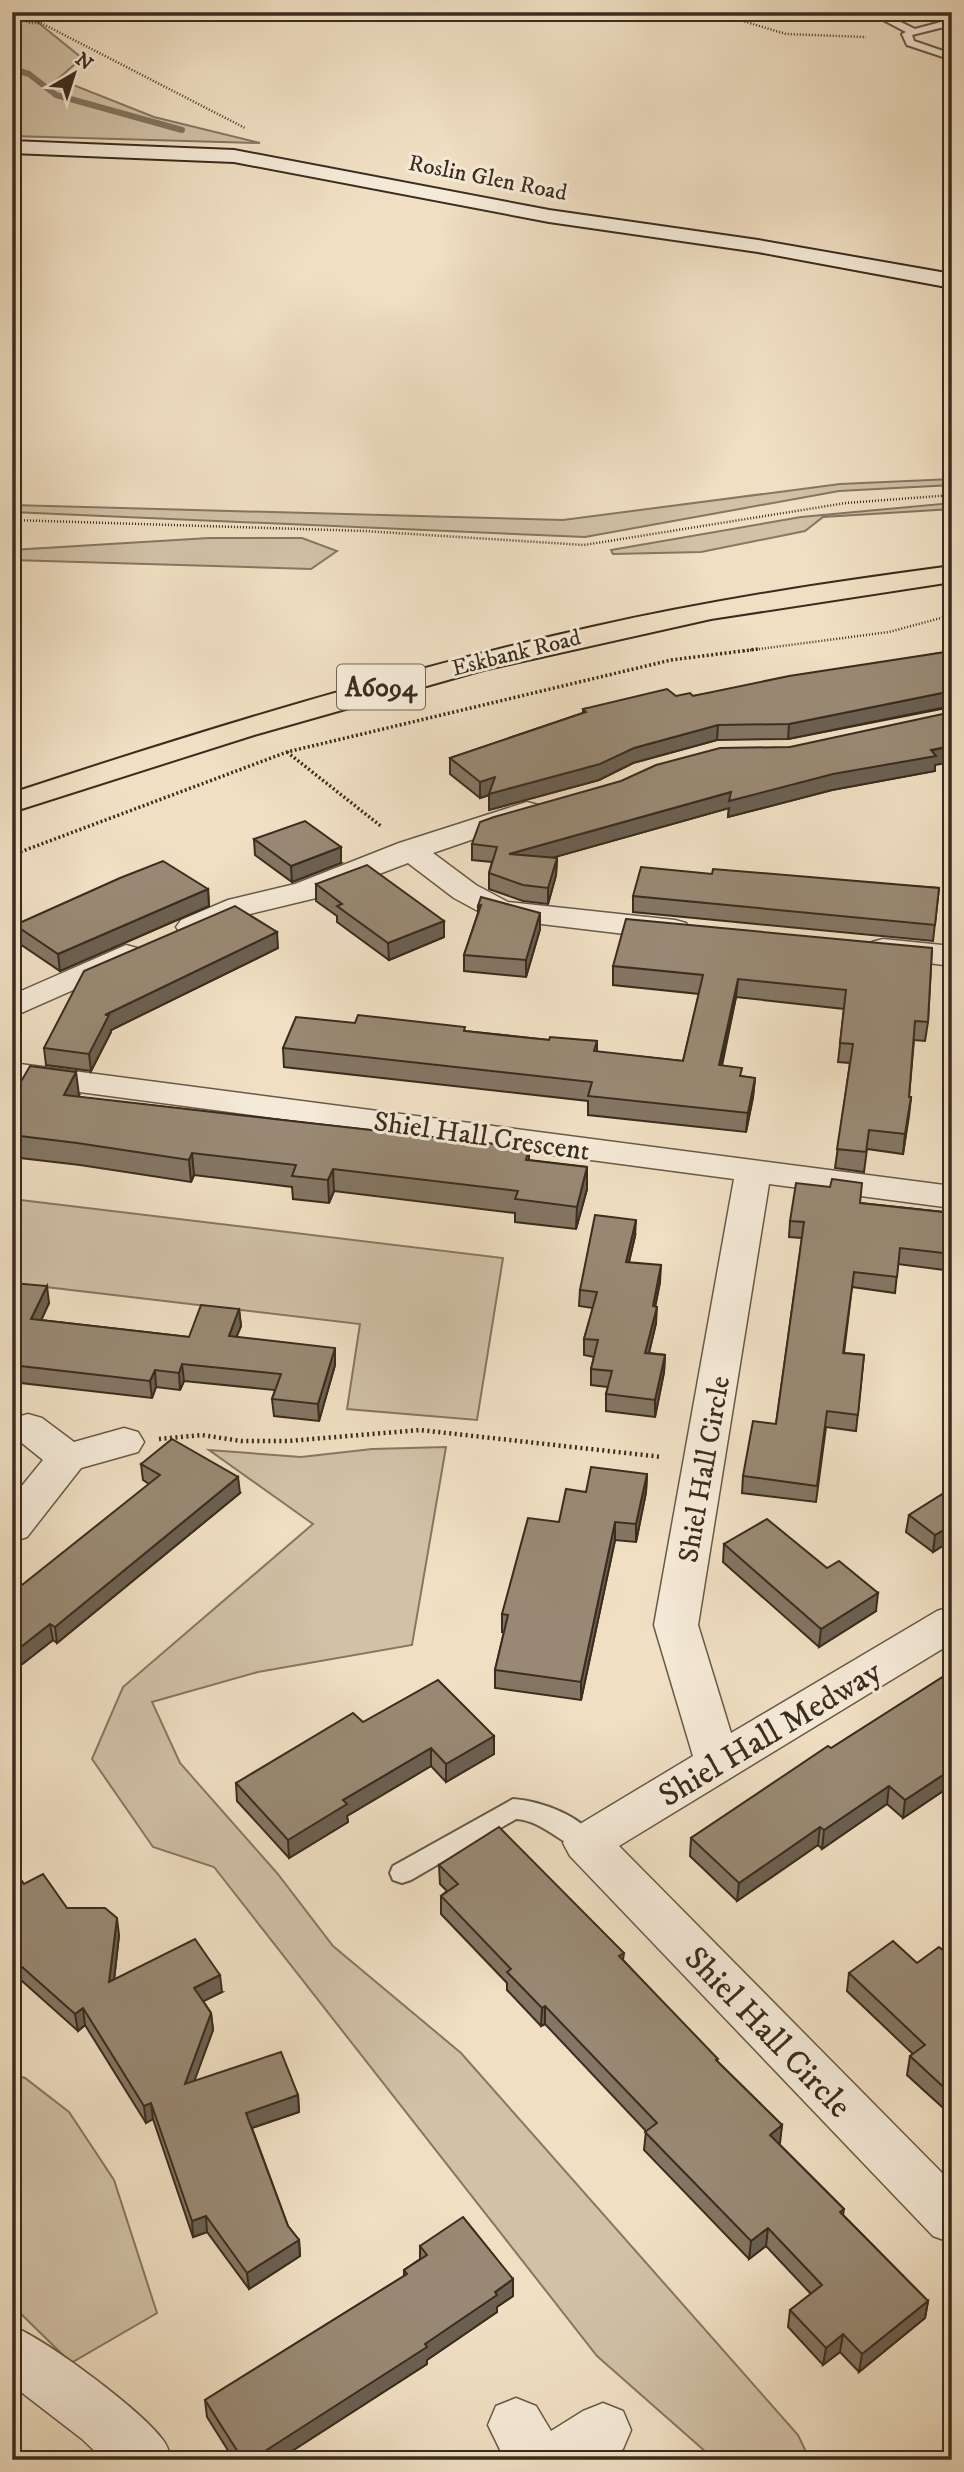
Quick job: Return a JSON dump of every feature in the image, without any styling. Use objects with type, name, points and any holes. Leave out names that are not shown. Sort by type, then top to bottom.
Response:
[{"type":"main road","name":"Roslin Glen Road","points":[[12,147],[234,156],[550,216],[758,246],[952,281]]},
{"type":"main road","name":"Eskbank Road","points":[[12,803],[200,740],[391,684],[577,636],[715,609],[952,574]]},
{"type":"street","points":[[12,1007],[239,907],[305,891],[410,849],[482,824],[559,802]]},
{"type":"street","points":[[410,849],[477,902],[502,911],[704,933]]},
{"type":"street","points":[[855,947],[952,956]]},
{"type":"street","name":"Shiel Hall Crescent","points":[[12,1073],[952,1197]]},
{"type":"street","name":"Shiel Hall Circle","points":[[718,1763],[676,1625],[753,1171]]},
{"type":"street","points":[[28,1428],[67,1458]]},
{"type":"street","points":[[12,1527],[67,1458],[124,1442]]},
{"type":"street","name":"Shiel Hall Medway","points":[[586,1843],[952,1622]]},
{"type":"street","name":"Shiel Hall Circle","points":[[586,1843],[952,2219]]},
{"type":"street","points":[[12,2352],[102,2420],[144,2460]]},
{"type":"street","points":[[536,2448],[603,2430]]},
{"type":"lane","points":[[872,12],[910,35],[952,22]]},
{"type":"lane","points":[[910,35],[910,43],[952,57]]},
{"type":"lane","points":[[402,1873],[513,1809],[533,1808],[556,1820],[586,1843]]},
{"type":"path","points":[[19,12],[28,23],[40,23],[270,141],[261,161]]},
{"type":"path","points":[[40,23],[37,19],[138,12]]},
{"type":"path","points":[[713,12],[786,34],[910,35]]},
{"type":"path","points":[[12,520],[365,531],[584,545],[846,503],[952,495]]},
{"type":"path","points":[[12,855],[287,752],[671,660],[889,632],[952,615]]},
{"type":"path","points":[[287,752],[410,849]]},
{"type":"path","points":[[124,1442],[202,1435],[241,1441],[288,1441],[420,1430],[704,1462]]},
{"type":"shaded area","points":[[12,12],[25,12],[82,58],[58,79],[154,117],[260,143],[12,136]]},
{"type":"shaded area","points":[[952,479],[952,485],[839,491],[585,537],[12,512],[12,505],[563,520],[840,484]]},
{"type":"shaded area","points":[[952,503],[952,509],[823,517],[805,531],[701,552],[613,554],[611,550],[801,517]]},
{"type":"shaded area","points":[[209,538],[302,538],[337,551],[311,569],[12,560],[12,550]]},
{"type":"shaded area","points":[[12,1199],[503,1258],[477,1420],[347,1409],[360,1324],[12,1283]]},
{"type":"shaded area","points":[[446,1447],[412,1645],[258,1672],[152,1702],[180,1763],[277,1873],[333,1946],[461,2053],[798,2435],[810,2460],[715,2460],[597,2356],[214,1867],[153,1847],[92,1759],[123,1687],[313,1524],[209,1450],[301,1457],[372,1449]]},
{"type":"shaded area","points":[[12,2074],[25,2078],[69,2112],[114,2180],[157,2313],[71,2363],[12,2305]]},
{"type":"building","points":[[952,651],[952,691],[789,724],[718,725],[634,748],[600,764],[489,794],[495,777],[480,782],[450,758],[586,712],[583,709],[667,689],[676,696],[690,693],[693,696],[789,676]]},
{"type":"building","points":[[952,712],[952,746],[931,750],[936,756],[833,774],[729,801],[731,792],[509,854],[557,858],[548,888],[523,885],[489,873],[497,847],[472,844],[480,822],[621,781],[656,765],[720,748],[790,747]]},
{"type":"building","points":[[305,821],[341,847],[291,866],[254,839]]},
{"type":"building","points":[[163,861],[208,889],[58,954],[15,925],[120,878]]},
{"type":"building","points":[[367,865],[444,921],[388,943],[337,906],[342,904],[316,884]]},
{"type":"building","points":[[641,867],[712,874],[713,869],[939,888],[935,925],[633,896]]},
{"type":"building","points":[[481,897],[540,913],[526,960],[464,955],[481,905],[478,906]]},
{"type":"building","points":[[235,906],[277,932],[105,1015],[109,1015],[89,1054],[44,1048],[84,971]]},
{"type":"building","points":[[626,919],[932,948],[928,1022],[915,1021],[911,1097],[905,1134],[869,1130],[866,1152],[837,1149],[853,1044],[840,1043],[846,990],[738,979],[719,1065],[742,1068],[740,1076],[755,1078],[748,1113],[588,1096],[592,1082],[283,1048],[296,1017],[355,1023],[358,1015],[465,1027],[464,1031],[549,1040],[550,1037],[597,1041],[594,1051],[683,1061],[703,975],[613,966]]},
{"type":"building","points":[[30,1066],[76,1072],[64,1095],[529,1148],[526,1160],[587,1167],[577,1207],[515,1199],[518,1191],[333,1169],[328,1180],[292,1176],[296,1165],[192,1153],[189,1160],[12,1135],[12,1092],[15,1092]]},
{"type":"building","points":[[832,1179],[862,1183],[860,1203],[952,1213],[952,1254],[900,1248],[897,1277],[854,1272],[843,1353],[864,1355],[858,1415],[827,1411],[817,1486],[743,1476],[753,1421],[776,1424],[804,1222],[790,1221],[796,1183],[830,1187]]},
{"type":"building","points":[[595,1215],[636,1220],[626,1262],[661,1265],[653,1306],[657,1307],[645,1353],[665,1355],[655,1400],[606,1394],[612,1371],[591,1369],[598,1340],[584,1339],[597,1292],[580,1290]]},
{"type":"building","points":[[12,1283],[47,1286],[31,1319],[189,1337],[201,1305],[239,1309],[229,1336],[335,1348],[318,1404],[272,1399],[281,1374],[182,1364],[179,1373],[155,1370],[150,1381],[12,1365]]},
{"type":"building","points":[[172,1439],[238,1477],[55,1627],[50,1624],[12,1654],[12,1593],[160,1475],[141,1464]]},
{"type":"building","points":[[591,1467],[647,1474],[636,1524],[615,1522],[581,1682],[495,1670],[508,1615],[502,1614],[528,1518],[559,1522],[566,1489],[586,1492]]},
{"type":"building","points":[[952,1488],[952,1525],[935,1535],[909,1515]]},
{"type":"building","points":[[767,1519],[827,1568],[839,1561],[878,1593],[821,1629],[724,1544]]},
{"type":"building","points":[[952,1671],[952,1769],[905,1800],[889,1786],[824,1830],[820,1827],[739,1883],[691,1838],[828,1746],[831,1748]]},
{"type":"building","points":[[438,1680],[494,1736],[446,1764],[431,1748],[343,1800],[347,1804],[288,1840],[236,1783],[353,1713],[363,1722]]},
{"type":"building","points":[[499,1827],[624,1953],[619,1956],[718,2059],[716,2060],[782,2125],[770,2135],[844,2209],[840,2212],[928,2301],[862,2354],[843,2334],[826,2348],[790,2310],[822,2285],[768,2228],[751,2241],[645,2132],[657,2123],[545,2006],[542,2008],[507,1972],[511,1969],[441,1896],[458,1884],[439,1865]]},
{"type":"building","points":[[12,1868],[24,1884],[43,1874],[67,1908],[105,1908],[117,1918],[109,1982],[195,1939],[220,1975],[194,1988],[211,2013],[185,2084],[281,2052],[298,2095],[246,2113],[288,2226],[299,2240],[247,2273],[206,2216],[192,2221],[151,2103],[144,2106],[83,2008],[75,2014],[12,1958]]},
{"type":"building","points":[[893,1941],[917,1963],[939,1947],[952,1958],[952,2095],[910,2056],[925,2045],[849,1973]]},
{"type":"building","points":[[463,2217],[513,2279],[495,2292],[497,2295],[425,2344],[427,2347],[251,2460],[243,2460],[205,2400],[407,2274],[404,2270],[427,2255],[420,2246]]},
{"type":"waterway","points":[[12,69],[29,74],[56,95],[182,130]]}]
